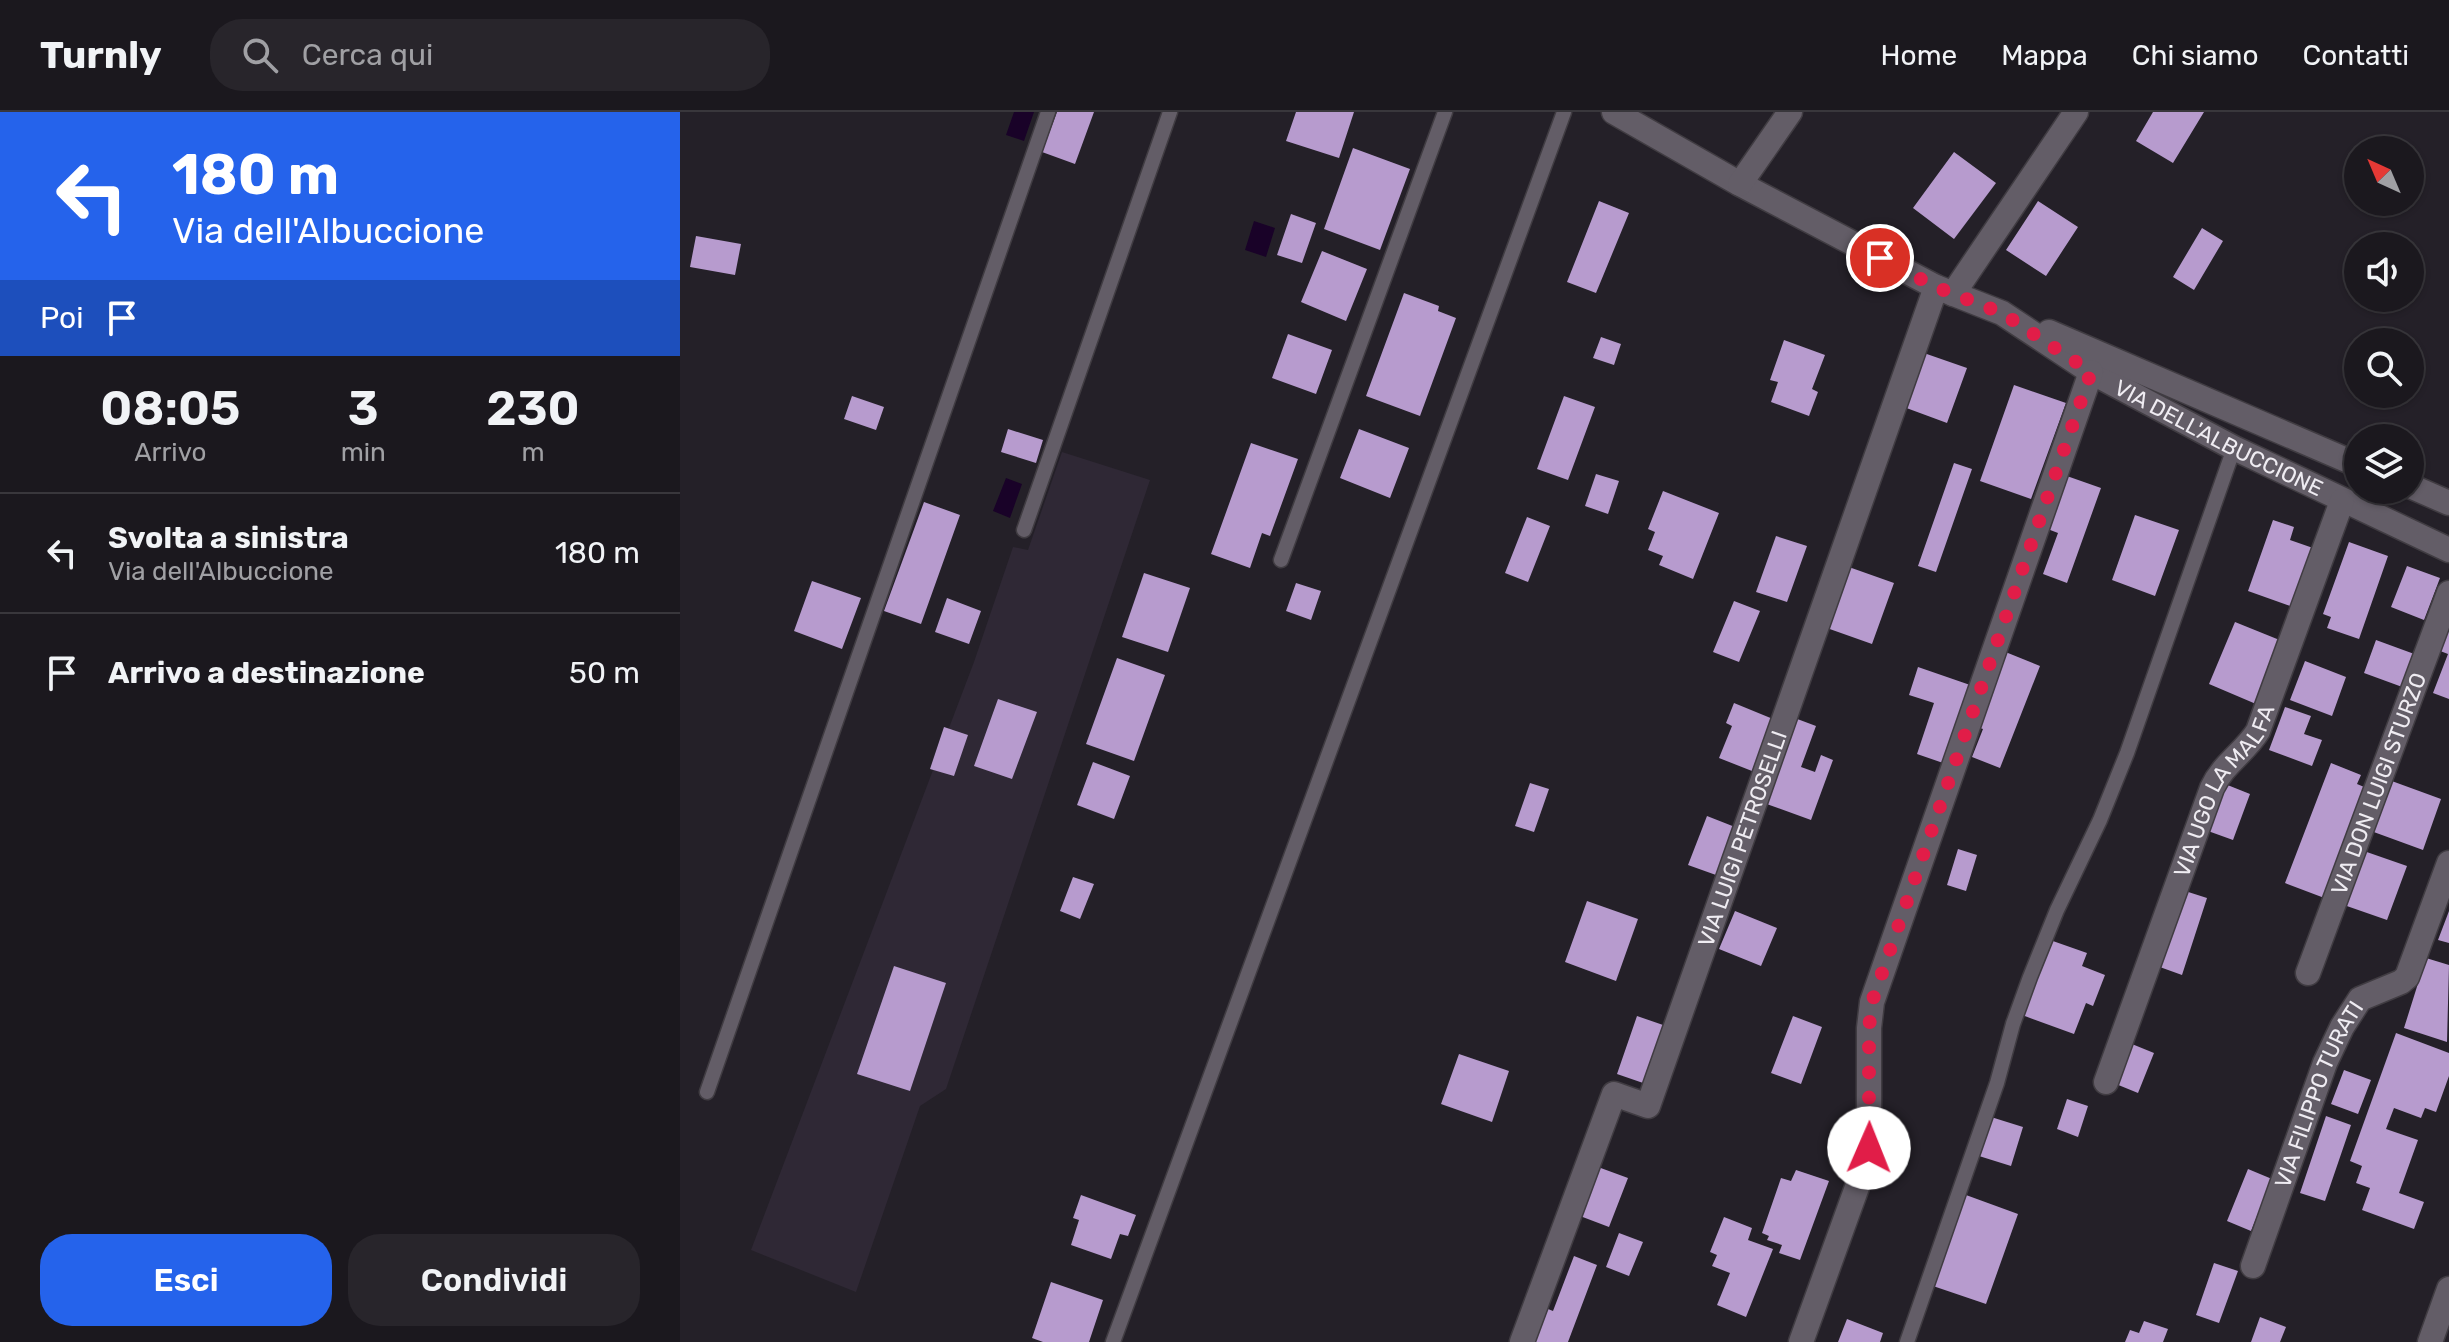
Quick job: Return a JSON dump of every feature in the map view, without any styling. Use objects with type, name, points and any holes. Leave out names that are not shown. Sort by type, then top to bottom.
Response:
[{"type":"street","name":"VIA DELL'ALBUCCIONE","points":[[1614,112],[1740,184],[1944,291],[2002,313],[2091,372],[2234,448],[2449,550]]},
{"type":"street","points":[[1740,184],[1790,112]]},
{"type":"street","points":[[1944,291],[2076,112]]},
{"type":"street","name":"VIA LUIGI PETROSELLI","points":[[1522,1342],[1614,1094],[1648,1106],[1944,291]]},
{"type":"street","points":[[2002,313],[2099,351],[2344,459]]},
{"type":"street","points":[[1801,1342],[1869,1154],[1869,1028],[1872,1002],[2091,372]]},
{"type":"street","points":[[2424,492],[2449,503]]},
{"type":"street","name":"VIA UGO LA MALFA","points":[[2106,1082],[2212,788],[2223,767],[2258,731],[2342,501]]},
{"type":"street","name":"VIA DON LUIGI STURZO","points":[[2308,973],[2449,593]]},
{"type":"street","name":"VIA FILIPPO TURATI","points":[[2253,1266],[2333,1045],[2360,999],[2407,977],[2449,863]]},
{"type":"street","points":[[2430,1342],[2449,1289]]},
{"type":"lane","points":[[707,1092],[1048,112]]},
{"type":"lane","points":[[1024,530],[1170,112]]},
{"type":"lane","points":[[1281,560],[1445,112]]},
{"type":"lane","points":[[1113,1342],[1564,112]]},
{"type":"lane","points":[[1907,1342],[1997,1083],[2026,989],[2057,910],[2100,820],[2127,753],[2234,448]]},
{"type":"shaded area","points":[[1014,112],[1034,112],[1024,141],[1006,135]]},
{"type":"shaded area","points":[[1254,221],[1275,228],[1266,257],[1245,250]]},
{"type":"shaded area","points":[[1062,452],[1150,480],[946,1089],[920,1106],[856,1292],[751,1250],[974,662],[1013,547],[1028,550]]},
{"type":"shaded area","points":[[1006,478],[1022,484],[1010,518],[993,511]]},
{"type":"building","points":[[1057,112],[1094,112],[1075,164],[1042,152]]},
{"type":"building","points":[[1296,112],[1354,112],[1339,158],[1286,141]]},
{"type":"building","points":[[2153,112],[2204,112],[2173,163],[2136,141]]},
{"type":"building","points":[[1353,148],[1410,169],[1380,250],[1324,229]]},
{"type":"building","points":[[1954,152],[1996,183],[1954,239],[1913,208]]},
{"type":"building","points":[[1599,201],[1629,213],[1596,293],[1567,282]]},
{"type":"building","points":[[2038,201],[2078,227],[2046,276],[2006,250]]},
{"type":"building","points":[[1291,214],[1316,223],[1302,263],[1277,255]]},
{"type":"building","points":[[2202,228],[2223,241],[2194,290],[2173,277]]},
{"type":"building","points":[[696,236],[741,244],[735,275],[690,267]]},
{"type":"building","points":[[1322,251],[1367,269],[1346,321],[1301,302]]},
{"type":"building","points":[[1404,293],[1439,306],[1438,311],[1456,318],[1420,416],[1366,396]]},
{"type":"building","points":[[1288,334],[1332,350],[1316,394],[1272,378]]},
{"type":"building","points":[[1601,337],[1621,344],[1614,365],[1593,358]]},
{"type":"building","points":[[1784,340],[1825,355],[1812,389],[1818,392],[1809,416],[1771,402],[1778,382],[1770,380]]},
{"type":"building","points":[[1921,352],[1967,368],[1947,423],[1901,406]]},
{"type":"building","points":[[2014,385],[2066,403],[2031,499],[1980,481]]},
{"type":"building","points":[[852,396],[884,407],[876,430],[844,419]]},
{"type":"building","points":[[1564,396],[1595,407],[1568,480],[1537,469]]},
{"type":"building","points":[[1008,429],[1043,440],[1036,463],[1001,452]]},
{"type":"building","points":[[1359,429],[1409,448],[1390,498],[1340,478]]},
{"type":"building","points":[[1251,443],[1298,459],[1270,536],[1262,533],[1250,568],[1211,554]]},
{"type":"building","points":[[1954,463],[1972,469],[1936,572],[1918,566]]},
{"type":"building","points":[[1596,474],[1619,481],[1608,514],[1585,506]]},
{"type":"building","points":[[2064,475],[2101,488],[2067,583],[2043,574],[2058,533],[2045,528]]},
{"type":"building","points":[[1663,491],[1719,513],[1693,579],[1659,565],[1663,556],[1648,550],[1655,532],[1648,529]]},
{"type":"building","points":[[924,502],[960,515],[921,624],[884,611]]},
{"type":"building","points":[[2135,515],[2179,530],[2155,596],[2112,580]]},
{"type":"building","points":[[1527,517],[1550,526],[1528,582],[1505,573]]},
{"type":"building","points":[[2273,520],[2294,527],[2290,540],[2313,548],[2293,607],[2248,591]]},
{"type":"building","points":[[1776,536],[1807,546],[1787,602],[1756,592]]},
{"type":"building","points":[[2349,542],[2388,556],[2359,639],[2327,628],[2331,617],[2323,614]]},
{"type":"building","points":[[1846,566],[1894,583],[1872,644],[1824,627]]},
{"type":"building","points":[[2407,566],[2440,578],[2424,620],[2391,607]]},
{"type":"building","points":[[1144,573],[1190,588],[1168,652],[1122,637]]},
{"type":"building","points":[[812,581],[861,598],[842,649],[794,631]]},
{"type":"building","points":[[1296,583],[1321,591],[1311,620],[1286,611]]},
{"type":"building","points":[[947,598],[981,611],[969,644],[935,632]]},
{"type":"building","points":[[1734,601],[1760,611],[1739,662],[1713,652]]},
{"type":"building","points":[[2449,613],[2449,699],[2433,693],[2448,654],[2435,649]]},
{"type":"building","points":[[2235,622],[2282,641],[2256,704],[2209,684]]},
{"type":"building","points":[[2376,640],[2417,655],[2405,688],[2364,673]]},
{"type":"building","points":[[2003,651],[2040,666],[2000,768],[1972,757],[1983,729],[1974,726]]},
{"type":"building","points":[[1117,658],[1165,675],[1134,761],[1086,744]]},
{"type":"building","points":[[2305,661],[2346,677],[2332,716],[2290,700]]},
{"type":"building","points":[[1918,667],[1973,686],[1946,764],[1917,754],[1934,703],[1909,695]]},
{"type":"building","points":[[998,699],[1037,712],[1012,779],[974,766]]},
{"type":"building","points":[[1734,703],[1773,719],[1752,771],[1719,758],[1732,726],[1726,723]]},
{"type":"building","points":[[2285,707],[2311,716],[2304,734],[2322,740],[2312,766],[2269,750]]},
{"type":"building","points":[[1792,717],[1816,726],[1801,767],[1815,772],[1821,755],[1833,760],[1811,820],[1761,802]]},
{"type":"building","points":[[944,727],[968,735],[954,776],[930,769]]},
{"type":"building","points":[[1093,762],[1130,776],[1114,819],[1077,805]]},
{"type":"building","points":[[2331,763],[2361,775],[2357,784],[2369,789],[2327,899],[2285,883]]},
{"type":"building","points":[[2389,780],[2441,799],[2423,850],[2371,831]]},
{"type":"building","points":[[1530,783],[1549,789],[1534,832],[1515,826]]},
{"type":"building","points":[[2225,784],[2250,794],[2233,840],[2208,831]]},
{"type":"building","points":[[1707,816],[1735,827],[1716,875],[1688,865]]},
{"type":"building","points":[[1958,849],[1977,855],[1966,891],[1947,885]]},
{"type":"building","points":[[2361,850],[2407,866],[2387,920],[2341,904]]},
{"type":"building","points":[[1073,877],[1094,884],[1080,919],[1060,911]]},
{"type":"building","points":[[2182,890],[2207,898],[2182,975],[2157,966]]},
{"type":"building","points":[[1587,901],[1638,919],[1616,981],[1565,962]]},
{"type":"building","points":[[1735,911],[1777,928],[1761,966],[1719,949]]},
{"type":"building","points":[[2449,911],[2449,943],[2438,940]]},
{"type":"building","points":[[2050,940],[2087,953],[2082,966],[2105,975],[2093,1006],[2086,1003],[2074,1034],[2022,1015]]},
{"type":"building","points":[[2426,958],[2449,965],[2447,1042],[2404,1028]]},
{"type":"building","points":[[894,966],[946,983],[910,1091],[857,1074]]},
{"type":"building","points":[[1637,1016],[1666,1026],[1646,1084],[1617,1074]]},
{"type":"building","points":[[1793,1016],[1822,1027],[1801,1084],[1771,1073]]},
{"type":"building","points":[[2396,1033],[2449,1053],[2449,1076],[2436,1112],[2425,1108],[2421,1118],[2394,1108],[2386,1129],[2418,1140],[2399,1193],[2424,1202],[2414,1229],[2362,1210],[2370,1188],[2356,1183],[2362,1166],[2350,1161]]},
{"type":"building","points":[[2127,1042],[2154,1053],[2138,1093],[2111,1082]]},
{"type":"building","points":[[1459,1054],[1509,1071],[1492,1122],[1441,1104]]},
{"type":"building","points":[[2344,1070],[2371,1080],[2358,1114],[2331,1104]]},
{"type":"building","points":[[2067,1099],[2088,1106],[2078,1137],[2057,1129]]},
{"type":"building","points":[[2326,1116],[2351,1125],[2325,1201],[2300,1193]]},
{"type":"building","points":[[1991,1117],[2023,1127],[2011,1166],[1979,1156]]},
{"type":"building","points":[[1598,1167],[1628,1178],[1609,1227],[1580,1216]]},
{"type":"building","points":[[2248,1169],[2272,1179],[2251,1231],[2227,1221]]},
{"type":"building","points":[[1796,1170],[1829,1181],[1800,1260],[1779,1253],[1782,1245],[1767,1240],[1769,1236],[1762,1233],[1781,1178],[1791,1181]]},
{"type":"building","points":[[1081,1195],[1136,1215],[1128,1236],[1120,1234],[1111,1259],[1071,1245],[1079,1220],[1073,1218]]},
{"type":"building","points":[[1966,1195],[2018,1214],[1986,1304],[1933,1286]]},
{"type":"building","points":[[1724,1217],[1752,1228],[1748,1240],[1773,1249],[1746,1317],[1717,1305],[1730,1273],[1712,1266],[1717,1255],[1710,1252]]},
{"type":"building","points":[[1619,1233],[1643,1242],[1629,1276],[1606,1267]]},
{"type":"building","points":[[1574,1256],[1597,1265],[1568,1342],[1535,1342],[1548,1309],[1553,1311]]},
{"type":"building","points":[[2214,1263],[2238,1271],[2219,1323],[2196,1315]]},
{"type":"building","points":[[1051,1282],[1103,1300],[1089,1342],[1043,1342],[1032,1338]]},
{"type":"building","points":[[2260,1317],[2286,1327],[2280,1342],[2251,1342]]},
{"type":"building","points":[[1847,1319],[1883,1333],[1880,1342],[1838,1342]]},
{"type":"building","points":[[2144,1321],[2168,1329],[2163,1342],[2125,1342],[2130,1330],[2139,1333]]},
{"type":"route","points":[[1869,1148],[1869,1028],[1872,1002],[2091,372],[2002,313],[1936,287],[1880,258]]}]
